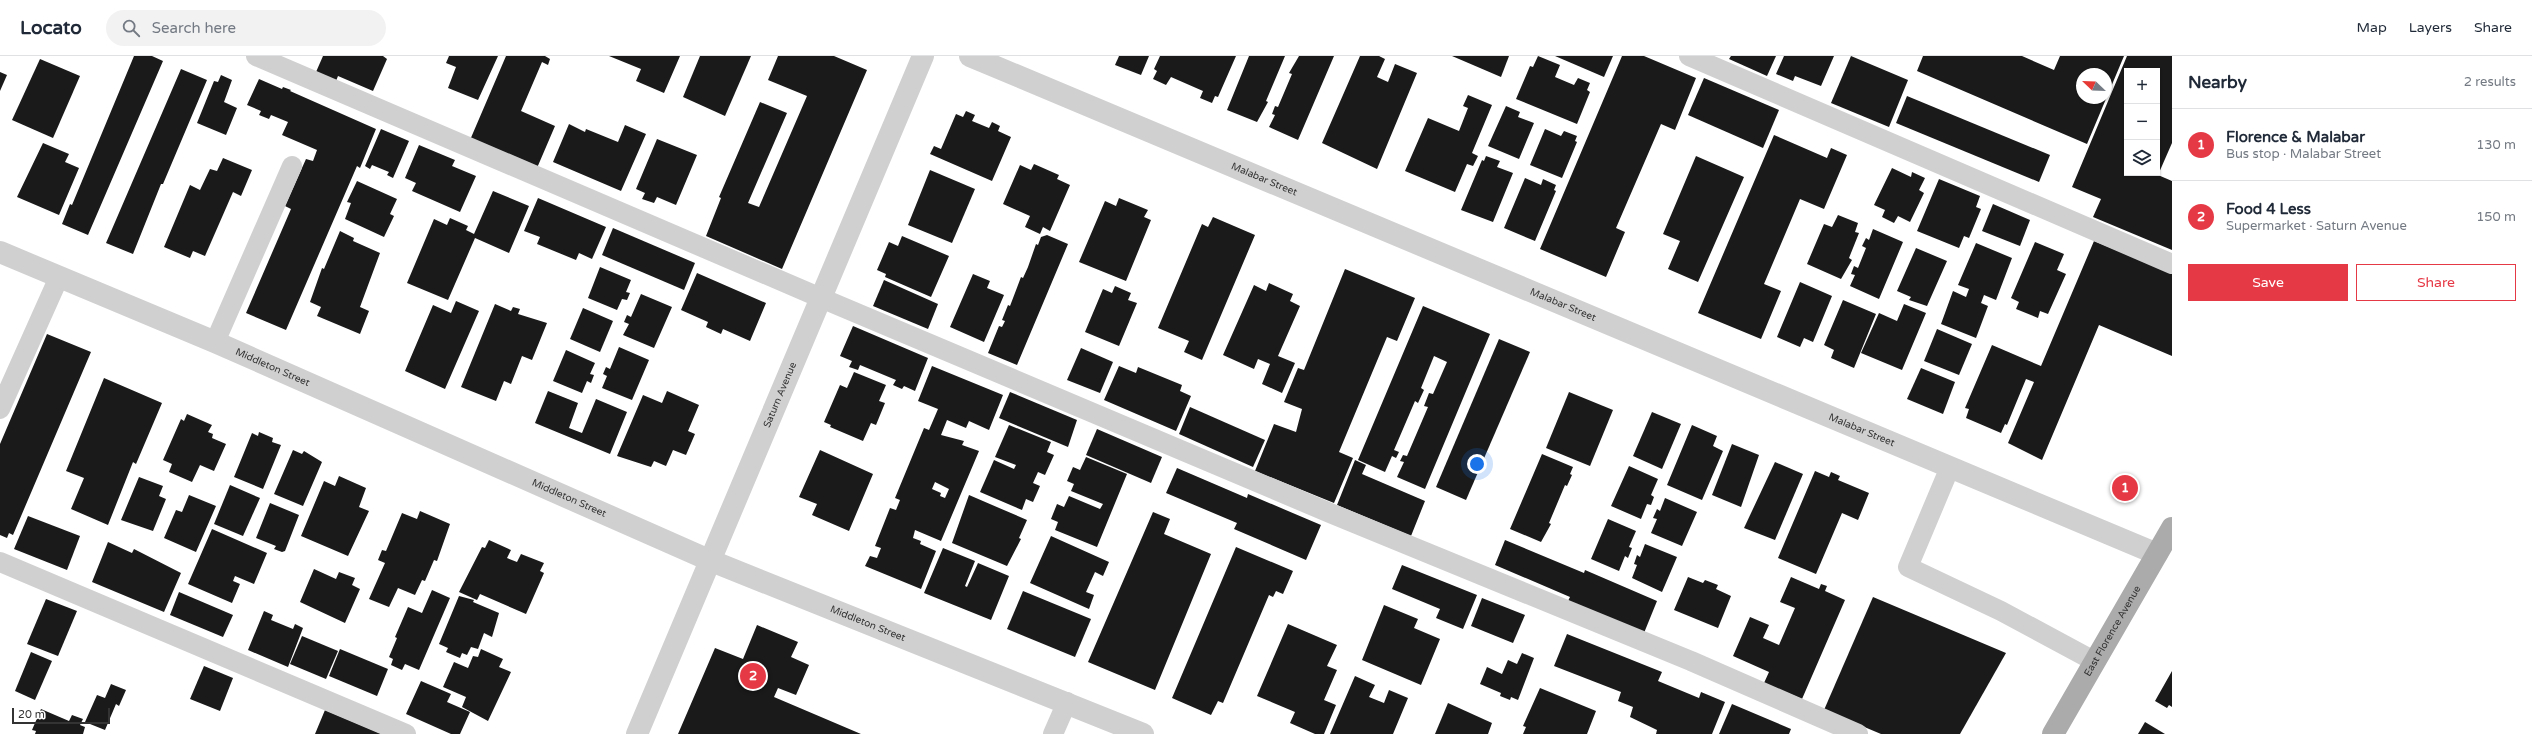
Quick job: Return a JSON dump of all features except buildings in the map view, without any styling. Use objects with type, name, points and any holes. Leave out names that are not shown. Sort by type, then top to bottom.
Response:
[{"type":"main road","name":"East Florence Avenue","points":[[2053,734],[2172,528]]},
{"type":"street","name":"Saturn Avenue","points":[[637,734],[709,560],[923,56]]},
{"type":"street","name":"Malabar Street","points":[[970,56],[2157,554]]},
{"type":"street","name":"Middleton Street","points":[[0,252],[215,342],[709,560],[1067,702],[1143,734]]},
{"type":"lane","points":[[256,56],[821,298],[1330,513],[1691,661],[1858,734]]},
{"type":"lane","points":[[1689,56],[2172,264]]},
{"type":"lane","points":[[215,342],[292,166]]},
{"type":"lane","points":[[0,409],[59,277]]},
{"type":"lane","points":[[1950,467],[1908,567],[2001,611],[2094,661]]},
{"type":"lane","points":[[0,562],[406,734]]},
{"type":"lane","points":[[1053,734],[1067,702]]},
{"type":"place","name":"Florence & Malabar","points":[[2125,488]]},
{"type":"place","name":"Food 4 Less","points":[[753,676]]}]
